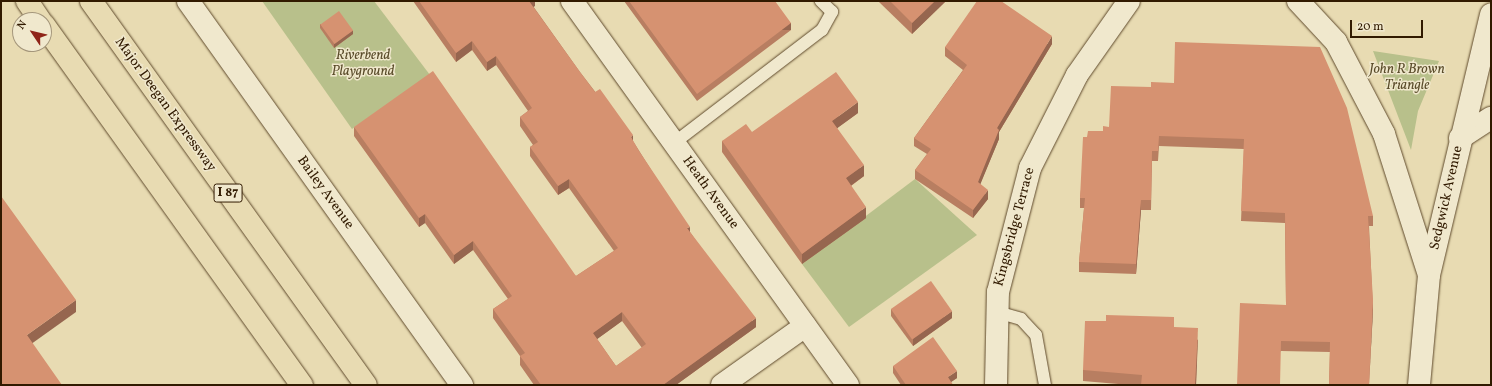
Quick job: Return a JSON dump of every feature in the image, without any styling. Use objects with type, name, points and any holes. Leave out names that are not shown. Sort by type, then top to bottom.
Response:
[{"type":"highway","points":[[27,1],[35,12]]},
{"type":"highway","name":"Major Deegan Expressway","points":[[91,1],[366,385]]},
{"type":"highway","points":[[52,36],[302,385]]},
{"type":"street","name":"Bailey Avenue","points":[[188,1],[462,385]]},
{"type":"street","name":"Heath Avenue","points":[[572,1],[848,385]]},
{"type":"street","name":"Kingsbridge Terrace","points":[[996,385],[997,312],[1007,247],[1030,168],[1077,75],[1129,1]]},
{"type":"street","points":[[1298,1],[1336,42],[1384,134],[1429,275]]},
{"type":"street","name":"Sedgwick Avenue","points":[[1419,385],[1429,275],[1460,138],[1491,14]]},
{"type":"street","points":[[1460,138],[1491,118]]},
{"type":"street","points":[[722,385],[805,326]]},
{"type":"lane","points":[[674,143],[822,30],[832,12],[821,1]]},
{"type":"lane","points":[[997,312],[1021,319],[1036,335],[1045,385]]},
{"type":"green space","name":"Riverbend Playground","points":[[262,1],[374,1],[430,75],[352,129]]},
{"type":"green space","name":"John R Brown Triangle","points":[[1373,51],[1439,61],[1418,111],[1411,150]]},
{"type":"green space","points":[[915,179],[977,235],[849,327],[802,264]]},
{"type":"building","points":[[419,1],[529,1],[595,92],[600,89],[633,135],[631,137],[639,151],[690,227],[687,228],[756,318],[663,385],[541,385],[520,356],[525,353],[493,309],[512,296],[473,241],[454,255],[425,214],[419,218],[354,127],[433,71],[576,276],[618,248],[569,179],[558,186],[530,147],[538,142],[520,117],[532,108],[496,56],[487,62],[472,41],[456,53]],"holes":[[[622,312],[646,344],[616,366],[593,333]]]},
{"type":"building","points":[[629,1],[775,1],[791,23],[697,94]]},
{"type":"building","points":[[890,1],[935,1],[912,23]]},
{"type":"building","points":[[977,1],[1001,1],[1052,36],[997,128],[999,130],[978,182],[988,190],[973,210],[915,170],[931,149],[914,138],[967,65],[945,47]]},
{"type":"building","points":[[339,11],[353,30],[334,44],[320,25]]},
{"type":"building","points":[[1175,42],[1320,47],[1347,108],[1373,216],[1368,216],[1373,300],[1369,385],[1329,385],[1330,342],[1281,341],[1280,385],[1237,385],[1240,303],[1286,305],[1285,213],[1241,211],[1244,139],[1159,136],[1158,151],[1152,151],[1151,200],[1141,200],[1136,264],[1079,262],[1085,198],[1080,198],[1083,137],[1087,137],[1088,131],[1103,131],[1103,126],[1109,127],[1111,86],[1151,87],[1151,82],[1174,83]]},
{"type":"building","points":[[836,72],[858,102],[832,121],[864,165],[846,178],[866,207],[802,254],[722,141],[746,124],[752,132]]},
{"type":"building","points":[[1,196],[76,300],[27,335],[62,385],[1,385]]},
{"type":"building","points":[[931,281],[952,311],[912,339],[891,309]]},
{"type":"building","points":[[1106,315],[1174,317],[1174,327],[1198,328],[1195,385],[1141,385],[1142,375],[1083,370],[1085,321],[1106,321]]},
{"type":"building","points":[[933,337],[957,371],[948,377],[953,385],[906,385],[893,366]]}]
